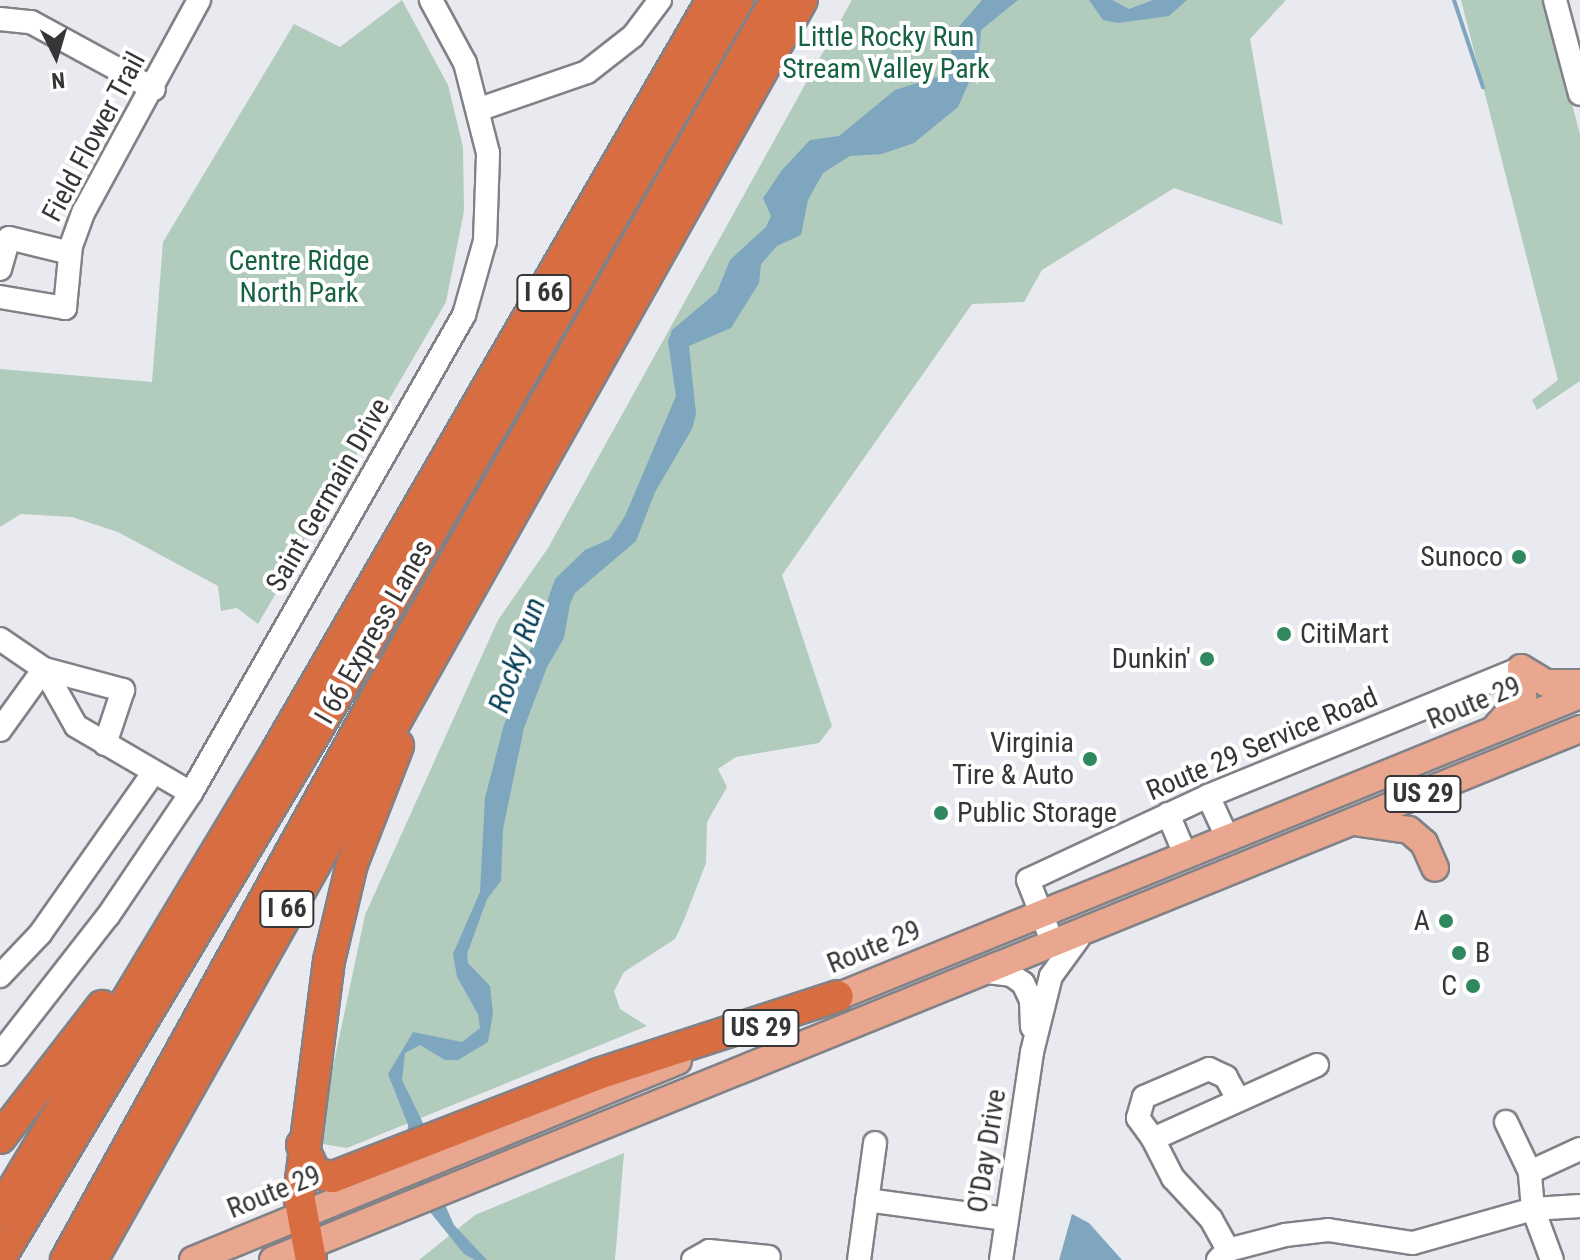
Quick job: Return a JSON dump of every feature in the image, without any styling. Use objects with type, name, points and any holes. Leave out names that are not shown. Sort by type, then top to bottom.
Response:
[{"type":"highway","name":"I 66","points":[[0,1211],[175,925],[712,0]]},
{"type":"highway","name":"I 66 Express Lanes","points":[[0,1258],[308,746],[738,0]]},
{"type":"highway","name":"I 66 Express Lanes","points":[[66,1260],[376,698],[776,0]]},
{"type":"highway","name":"I 66","points":[[92,1260],[484,559],[802,0]]},
{"type":"highway","points":[[309,1253],[300,1216],[302,1145],[329,961],[352,864],[385,774],[484,559]]},
{"type":"highway","points":[[0,1138],[82,1035],[134,959],[175,925]]},
{"type":"highway","points":[[302,1145],[312,1170],[324,1178],[387,1168],[476,1132],[598,1074],[838,996]]},
{"type":"main road","points":[[1521,668],[1546,683],[1580,683]]},
{"type":"main road","points":[[1493,731],[1523,696],[1521,668]]},
{"type":"main road","name":"Route 29","points":[[838,996],[1580,695]]},
{"type":"main road","name":"US 29","points":[[273,1260],[309,1253],[403,1208],[492,1171],[1080,936],[1580,729]]},
{"type":"main road","points":[[1353,823],[1409,830],[1424,843],[1435,868]]},
{"type":"main road","name":"Route 29","points":[[193,1260],[300,1216],[387,1168]]},
{"type":"street","name":"Field Flower Trail","points":[[0,297],[65,308],[70,253],[84,211],[154,89],[199,0]]},
{"type":"street","name":"Saint Germain Drive","points":[[0,1054],[108,916],[191,793],[464,315],[480,266],[489,216],[488,153],[480,109],[454,37],[431,0]]},
{"type":"street","points":[[480,109],[587,72],[633,36],[660,0]]},
{"type":"street","points":[[1555,0],[1580,94]]},
{"type":"street","points":[[0,19],[31,22],[154,89]]},
{"type":"street","points":[[0,269],[9,238],[70,253]]},
{"type":"street","points":[[0,639],[44,669],[123,690],[105,744]]},
{"type":"street","name":"Route 29 Service Road","points":[[1041,914],[1028,880],[1208,796],[1521,668]]},
{"type":"street","points":[[44,669],[76,726],[191,793]]},
{"type":"street","points":[[0,730],[44,669]]},
{"type":"street","points":[[0,976],[40,934],[154,772]]},
{"type":"street","points":[[1208,796],[1227,837]]},
{"type":"street","points":[[1168,814],[1185,854]]},
{"type":"street","points":[[1041,914],[1054,946]]},
{"type":"street","name":"O'Day Drive","points":[[1001,1260],[1032,1052],[1051,976],[1080,936]]},
{"type":"street","name":"O'Day Drive","points":[[987,972],[1011,975],[1023,983],[1031,1000],[1032,1052]]},
{"type":"street","points":[[1153,1139],[1317,1065]]},
{"type":"street","points":[[1238,1099],[1226,1077],[1209,1069],[1144,1097],[1138,1118],[1173,1178],[1211,1219],[1223,1255],[1328,1230],[1413,1243],[1533,1209],[1576,1208]]},
{"type":"street","points":[[1506,1122],[1530,1172],[1533,1209],[1552,1260]]},
{"type":"street","points":[[859,1260],[875,1143]]},
{"type":"street","points":[[1530,1172],[1580,1149]]},
{"type":"street","points":[[867,1200],[1006,1219]]},
{"type":"street","points":[[693,1260],[709,1251],[769,1257]]},
{"type":"green space","name":"Centre Ridge North Park","points":[[402,0],[448,85],[463,147],[464,211],[446,302],[258,624],[237,608],[221,611],[218,586],[118,532],[72,517],[21,514],[0,527],[0,369],[152,382],[163,242],[294,24],[340,47]]},
{"type":"green space","name":"Little Rocky Run Stream Valley Park","points":[[852,0],[1286,0],[1250,39],[1283,225],[1174,188],[1042,270],[1024,302],[972,304],[782,575],[832,726],[819,743],[736,757],[718,769],[727,787],[707,822],[706,863],[684,920],[675,939],[624,972],[614,991],[620,1009],[647,1026],[347,1148],[317,1143],[365,915],[498,620],[548,548]]},
{"type":"green space","points":[[1461,0],[1544,0],[1580,134],[1580,381],[1537,410],[1532,400],[1558,380]]},
{"type":"green space","points":[[624,1153],[615,1260],[419,1260],[475,1215]]},
{"type":"water","name":"Rocky Run","points":[[982,0],[1018,0],[981,30],[978,62],[958,107],[914,143],[882,154],[850,156],[823,173],[808,200],[801,235],[777,246],[761,264],[759,283],[731,328],[689,346],[696,414],[692,429],[655,492],[636,541],[575,593],[570,604],[564,638],[547,667],[524,728],[503,829],[501,881],[487,899],[467,954],[468,963],[490,986],[493,1013],[488,1042],[458,1060],[445,1060],[420,1045],[405,1053],[402,1080],[423,1123],[423,1156],[454,1225],[487,1260],[475,1260],[464,1254],[426,1207],[406,1152],[408,1125],[388,1074],[413,1032],[462,1042],[480,1028],[478,1014],[457,977],[453,954],[480,892],[485,798],[503,728],[555,579],[585,550],[610,539],[625,516],[676,396],[668,341],[672,330],[717,292],[730,260],[766,227],[771,216],[763,198],[782,170],[810,140],[839,136],[895,90],[940,76],[948,67],[956,30]]},
{"type":"water","points":[[1089,0],[1112,0],[1129,9],[1153,0],[1187,0],[1169,16],[1118,23],[1103,20]]},
{"type":"water","points":[[1072,1214],[1089,1223],[1122,1260],[1059,1260]]},
{"type":"waterway","points":[[1454,0],[1483,87]]},
{"type":"place","name":"Sunoco","points":[[1519,557]]},
{"type":"place","name":"CitiMart","points":[[1284,634]]},
{"type":"place","name":"Dunkin'","points":[[1207,659]]},
{"type":"place","name":"Virginia Tire & Auto","points":[[1090,759]]},
{"type":"place","name":"Public Storage","points":[[941,813]]},
{"type":"place","name":"A","points":[[1446,921]]},
{"type":"place","name":"B","points":[[1459,953]]},
{"type":"place","name":"C","points":[[1473,986]]}]
